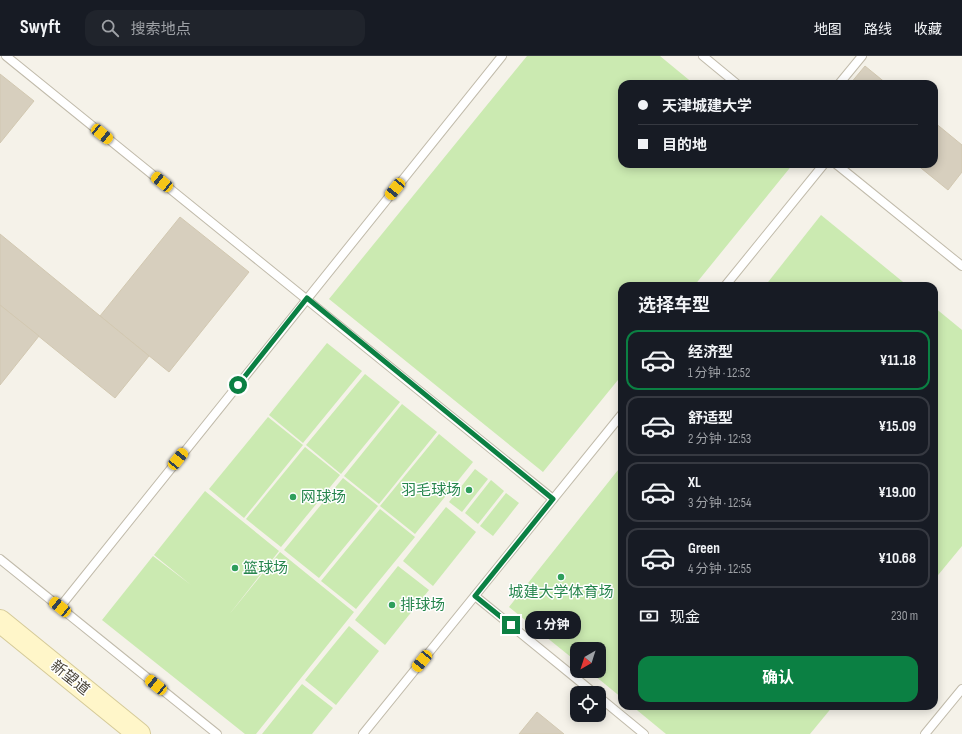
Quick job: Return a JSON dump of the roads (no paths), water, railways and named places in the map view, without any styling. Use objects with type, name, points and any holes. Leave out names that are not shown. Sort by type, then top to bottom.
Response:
[{"type":"street","name":"新望道","points":[[0,621],[139,734]]},
{"type":"lane","points":[[6,56],[307,298],[553,499]]},
{"type":"lane","points":[[60,607],[502,56]]},
{"type":"lane","points":[[702,56],[732,80]]},
{"type":"lane","points":[[842,80],[862,56]]},
{"type":"lane","points":[[728,282],[821,168]]},
{"type":"lane","points":[[841,168],[962,266]]},
{"type":"lane","points":[[363,734],[618,419]]},
{"type":"lane","points":[[0,559],[217,734]]},
{"type":"lane","points":[[475,596],[585,686]]},
{"type":"lane","points":[[925,734],[962,689]]},
{"type":"lane","points":[[606,703],[644,734]]},
{"type":"place","name":"羽毛球场","points":[[469,490]]},
{"type":"place","name":"网球场","points":[[293,497]]},
{"type":"place","name":"篮球场","points":[[235,568]]},
{"type":"place","name":"城建大学体育场","points":[[561,577]]},
{"type":"place","name":"排球场","points":[[392,605]]}]
